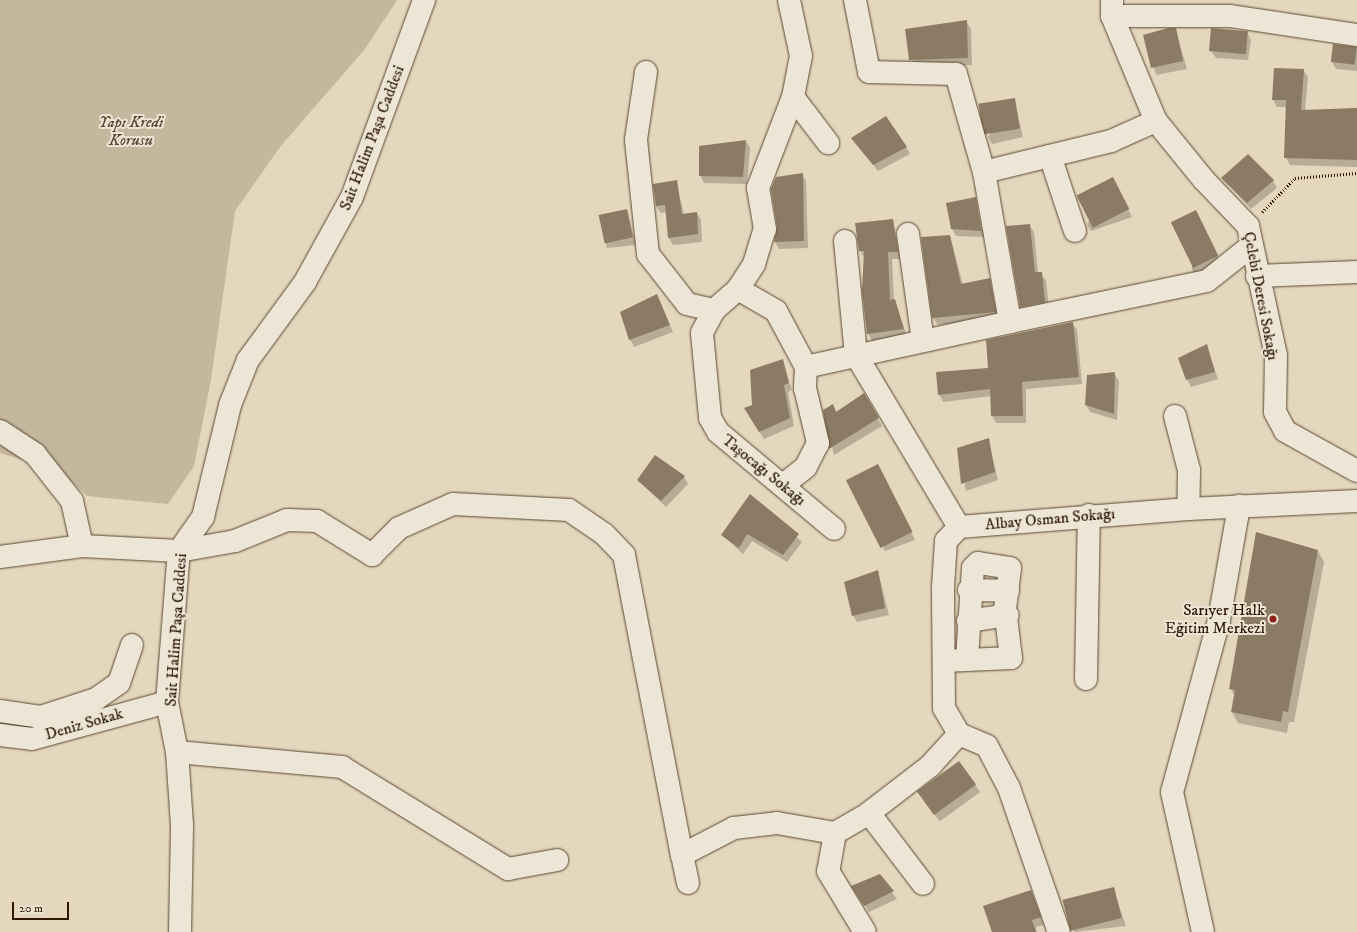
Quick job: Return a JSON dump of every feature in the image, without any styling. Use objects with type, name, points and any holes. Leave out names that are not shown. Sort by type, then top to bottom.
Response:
[{"type":"street","name":"Sait Halim Paşa Caddesi","points":[[180,932],[182,825],[176,752],[167,702],[179,551],[203,517],[230,405],[248,360],[306,282],[352,197],[424,0]]},
{"type":"street","points":[[646,72],[636,140],[648,254],[687,304],[714,310],[738,289],[754,264],[765,229],[758,188],[793,97],[801,56],[789,0]]},
{"type":"street","points":[[855,0],[869,72],[956,74],[984,172],[1010,322]]},
{"type":"street","points":[[1112,8],[1230,16],[1357,35]]},
{"type":"street","name":"Çelebi Deresi Sokağı","points":[[1112,8],[1156,121],[1250,236],[1257,276],[1276,355],[1275,412],[1285,431],[1357,471]]},
{"type":"street","points":[[793,97],[828,143]]},
{"type":"street","points":[[984,172],[1111,141],[1156,121]]},
{"type":"street","points":[[1050,156],[1075,231]]},
{"type":"street","points":[[908,234],[923,341]]},
{"type":"street","points":[[806,366],[1207,281],[1250,236]]},
{"type":"street","points":[[845,241],[856,355],[959,527],[946,541],[944,563],[944,708],[960,734],[987,746],[1009,788],[1059,932]]},
{"type":"street","points":[[1257,276],[1357,272]]},
{"type":"street","points":[[738,289],[776,311],[806,366],[805,388],[818,443],[806,467],[783,485]]},
{"type":"street","name":"Taşocağı Sokağı","points":[[714,310],[702,333],[710,418],[718,432],[834,529]]},
{"type":"street","points":[[1175,416],[1189,470],[1188,509]]},
{"type":"street","points":[[0,431],[35,454],[72,501],[82,546]]},
{"type":"street","name":"Albay Osman Sokağı","points":[[959,527],[1188,509],[1357,501]]},
{"type":"street","points":[[0,557],[82,546],[179,551],[235,541],[287,520],[317,521],[372,555],[399,528],[453,504],[569,510],[604,534],[624,556],[688,883]]},
{"type":"street","points":[[1202,932],[1172,792],[1219,620],[1240,506]]},
{"type":"street","points":[[1086,679],[1089,516]]},
{"type":"street","points":[[944,563],[978,563],[1010,568],[1005,609],[1008,615],[1011,658],[944,661]]},
{"type":"street","points":[[967,659],[968,621],[973,607],[969,590],[971,573],[978,563]]},
{"type":"street","points":[[969,590],[1008,591]]},
{"type":"street","points":[[968,621],[1008,615]]},
{"type":"street","points":[[0,711],[41,717],[96,699],[119,683],[132,645]]},
{"type":"street","name":"Deniz Sokak","points":[[0,735],[32,739],[167,702]]},
{"type":"street","points":[[682,855],[734,828],[777,823],[835,833],[869,813],[930,766],[960,734]]},
{"type":"street","points":[[176,752],[342,767],[508,869],[557,860]]},
{"type":"street","points":[[869,813],[923,884]]},
{"type":"street","points":[[835,833],[828,871],[865,932]]},
{"type":"path","points":[[1250,236],[1295,178],[1357,173]]},
{"type":"green space","name":"Yapı Kredi Korusu","points":[[0,0],[397,0],[365,49],[280,147],[235,211],[211,380],[194,466],[168,504],[87,496],[60,471],[0,453]]},
{"type":"building","points":[[967,20],[968,58],[909,60],[905,29]]},
{"type":"building","points":[[1168,28],[1176,28],[1183,61],[1151,68],[1143,35]]},
{"type":"building","points":[[1211,28],[1248,31],[1246,54],[1209,51]]},
{"type":"building","points":[[1333,44],[1357,47],[1355,65],[1331,62]]},
{"type":"building","points":[[1274,68],[1304,69],[1301,110],[1357,108],[1357,160],[1284,158],[1286,100],[1272,100]]},
{"type":"building","points":[[1015,98],[1020,129],[983,134],[978,104]]},
{"type":"building","points":[[886,116],[907,147],[873,165],[851,138]]},
{"type":"building","points":[[746,140],[743,177],[699,176],[699,146]]},
{"type":"building","points":[[1248,154],[1274,180],[1247,203],[1221,178]]},
{"type":"building","points":[[803,173],[804,241],[774,242],[777,227],[771,189],[776,177]]},
{"type":"building","points":[[1113,177],[1129,209],[1093,228],[1076,196]]},
{"type":"building","points":[[677,180],[682,214],[697,212],[698,234],[668,238],[665,205],[656,206],[653,184]]},
{"type":"building","points":[[976,197],[981,231],[951,229],[946,203]]},
{"type":"building","points":[[627,209],[633,237],[605,243],[599,215]]},
{"type":"building","points":[[1196,210],[1218,256],[1193,268],[1171,222]]},
{"type":"building","points":[[893,219],[898,252],[888,252],[890,300],[895,299],[904,329],[867,334],[862,291],[864,251],[859,251],[855,223]]},
{"type":"building","points":[[1030,224],[1035,272],[1042,272],[1045,302],[1020,307],[1006,226]]},
{"type":"building","points":[[950,235],[961,284],[990,278],[996,312],[932,318],[921,237]]},
{"type":"building","points":[[657,294],[670,325],[629,340],[620,312]]},
{"type":"building","points":[[1073,322],[1079,377],[1022,382],[1023,416],[991,416],[990,389],[938,395],[936,372],[988,368],[986,340]]},
{"type":"building","points":[[1207,344],[1215,372],[1186,380],[1178,358]]},
{"type":"building","points":[[783,359],[789,383],[784,385],[790,418],[759,432],[744,408],[752,405],[750,370]]},
{"type":"building","points":[[1115,372],[1114,414],[1085,405],[1087,375]]},
{"type":"building","points":[[864,393],[879,418],[829,449],[823,410],[833,404],[836,412]]},
{"type":"building","points":[[989,438],[995,472],[961,484],[957,448]]},
{"type":"building","points":[[655,455],[685,476],[661,501],[637,480]]},
{"type":"building","points":[[878,464],[913,532],[880,548],[846,480]]},
{"type":"building","points":[[750,494],[799,534],[783,555],[747,534],[739,548],[721,535]]},
{"type":"building","name":"Sarıyer Halk Eğitim Merkezi","points":[[1256,532],[1318,550],[1288,712],[1283,711],[1281,722],[1231,712],[1235,690],[1229,689]]},
{"type":"building","points":[[878,570],[885,608],[852,616],[844,582]]},
{"type":"building","points":[[959,761],[976,784],[934,815],[917,792]]},
{"type":"building","points":[[880,874],[894,891],[864,906],[851,886]]},
{"type":"building","points":[[1114,887],[1122,918],[1070,931],[1063,900]]},
{"type":"building","points":[[1031,890],[1041,917],[1032,920],[1036,932],[992,932],[983,906]]},
{"type":"place","name":"Sarıyer Halk Eğitim Merkezi","points":[[1273,619]]}]
